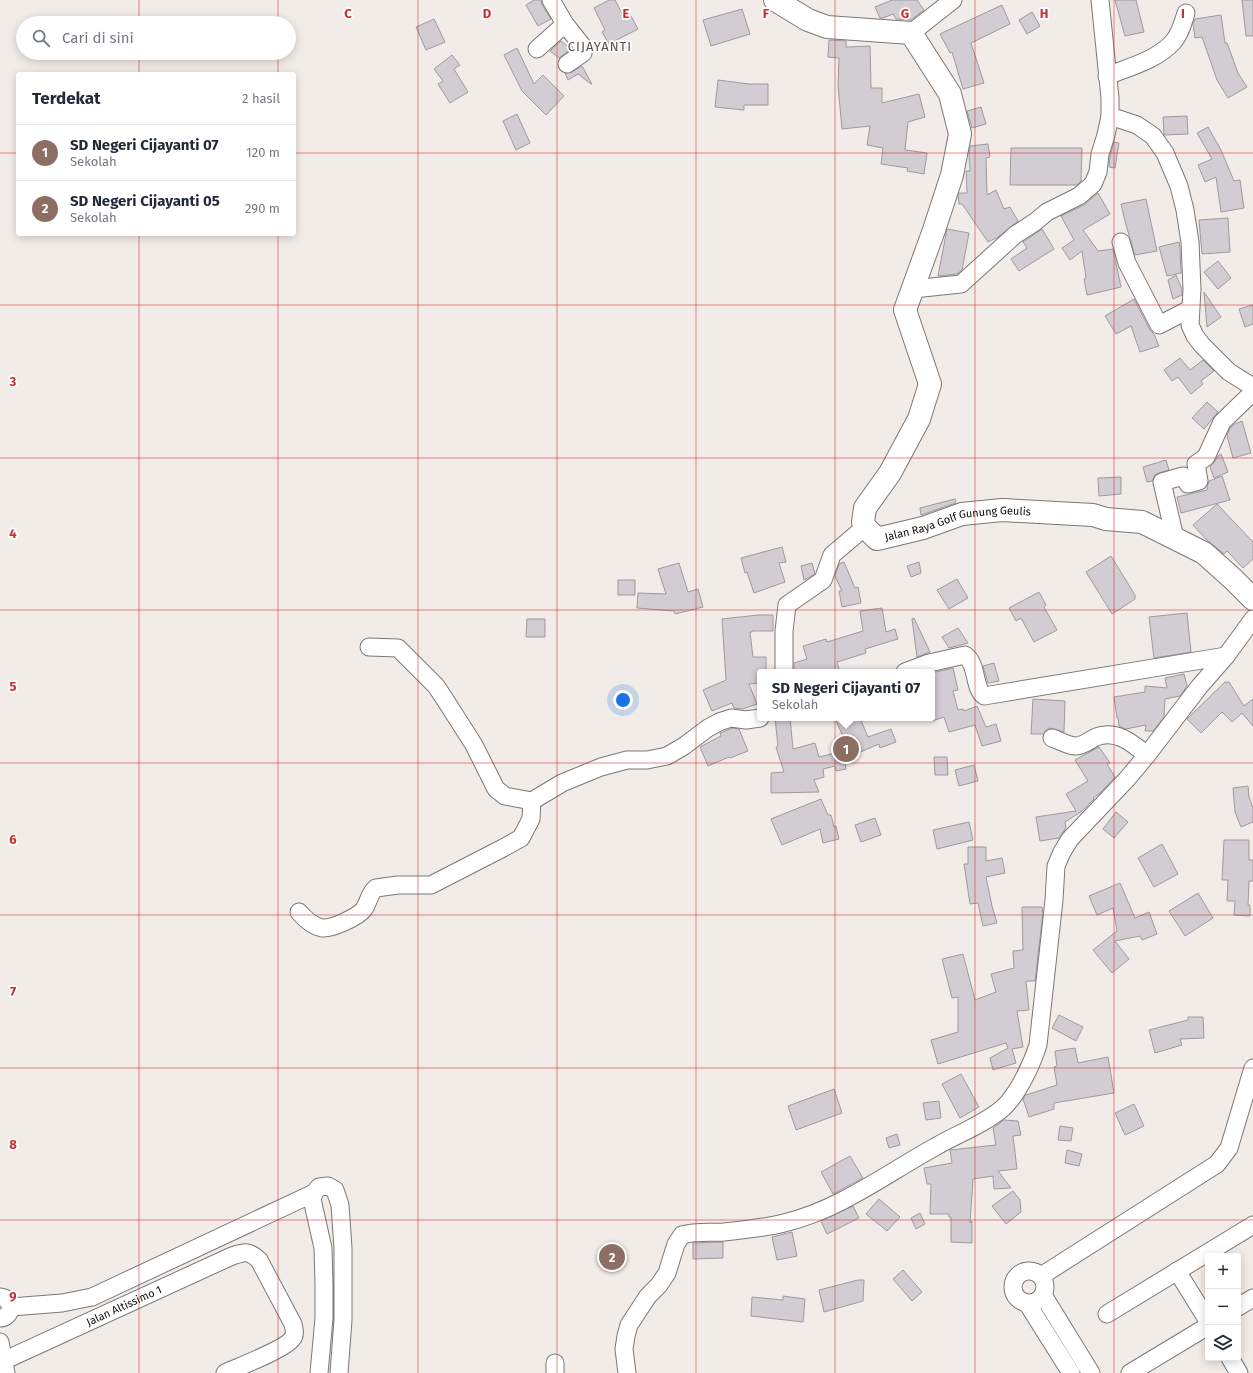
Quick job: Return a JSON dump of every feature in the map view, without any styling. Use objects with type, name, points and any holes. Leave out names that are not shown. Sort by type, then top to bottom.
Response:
[{"type":"main road","points":[[775,0],[808,20],[827,27],[911,33],[950,94],[960,134],[952,175],[905,310],[930,384],[919,419],[890,473],[864,508],[863,522],[865,527]]},
{"type":"main road","name":"Jalan Raya Golf Gunung Geulis","points":[[865,527],[877,539],[923,528],[962,514],[1002,510],[1093,515],[1106,519],[1142,522],[1204,553],[1253,599]]},
{"type":"street","points":[[551,0],[564,24],[584,48],[583,52],[567,64]]},
{"type":"street","points":[[911,33],[953,0]]},
{"type":"street","points":[[913,289],[961,284],[1015,235],[1047,212],[1079,196],[1093,184],[1098,172],[1100,154],[1110,116],[1110,98],[1100,0]]},
{"type":"street","points":[[1108,76],[1147,60],[1173,42],[1181,28],[1186,14]]},
{"type":"street","points":[[537,49],[564,24]]},
{"type":"street","points":[[1110,116],[1137,125],[1153,136],[1165,153],[1179,186],[1185,210],[1190,242],[1192,289],[1190,325],[1195,336],[1229,372],[1253,387]]},
{"type":"street","points":[[1121,242],[1127,263],[1159,324],[1190,309]]},
{"type":"street","points":[[1175,538],[1162,482],[1183,476],[1188,484],[1199,481],[1196,464],[1206,457],[1222,422],[1253,392]]},
{"type":"street","points":[[784,669],[784,631],[787,605],[823,580],[832,555],[865,527]]},
{"type":"street","points":[[627,1373],[624,1349],[629,1325],[648,1296],[659,1285],[667,1273],[676,1244],[682,1235],[693,1232],[722,1232],[756,1229],[785,1223],[815,1214],[843,1201],[936,1146],[965,1132],[1003,1107],[1025,1076],[1034,1058],[1038,1045],[1054,900],[1056,866],[1062,852],[1070,839],[1127,779],[1147,755],[1200,686],[1226,656],[1253,619]]},
{"type":"street","points":[[369,647],[398,648],[436,686],[474,745],[496,789],[505,796],[532,801],[562,783],[601,767],[627,760],[647,760],[667,756],[719,722],[731,718],[746,720],[757,718]]},
{"type":"street","points":[[913,669],[929,663],[965,655],[971,663],[982,694],[984,696],[988,696],[1226,656]]},
{"type":"street","points":[[1052,738],[1078,746],[1098,736],[1112,734],[1130,741],[1147,755]]},
{"type":"street","points":[[299,912],[304,918],[322,928],[356,917],[364,910],[370,894],[376,888],[398,885],[431,885],[521,838],[531,819],[532,801]]},
{"type":"street","points":[[1041,1276],[1217,1164],[1229,1148],[1250,1085],[1253,1068]]},
{"type":"street","points":[[4,1308],[62,1303],[92,1297],[314,1193],[320,1187],[328,1186],[335,1190],[340,1205],[343,1248],[343,1313],[338,1373]]},
{"type":"street","points":[[314,1193],[312,1199],[313,1208],[323,1248],[324,1318],[319,1373]]},
{"type":"street","points":[[1107,1314],[1253,1225]]},
{"type":"street","name":"Jalan Altissimo 1","points":[[4,1367],[232,1256],[245,1252],[253,1255],[259,1260],[293,1324],[295,1332],[292,1339],[283,1347],[225,1373]]},
{"type":"street","points":[[1027,1304],[1036,1302],[1043,1295],[1045,1288],[1045,1282],[1041,1276],[1034,1271],[1024,1271],[1016,1275],[1012,1284],[1013,1293],[1018,1300],[1027,1304],[1071,1373]]},
{"type":"street","points":[[1177,1271],[1205,1316]]},
{"type":"street","points":[[1043,1295],[1091,1373]]},
{"type":"street","points":[[1241,1305],[1253,1298]]},
{"type":"street","points":[[1130,1373],[1205,1328]]},
{"type":"street","points":[[0,1342],[4,1367]]},
{"type":"street","points":[[1232,1361],[1240,1373]]},
{"type":"building","points":[[534,0],[541,0],[542,5],[551,19],[538,26],[526,5]]},
{"type":"building","points":[[609,0],[615,0],[625,19],[631,16],[638,29],[609,44],[602,32],[605,30],[594,8]]},
{"type":"building","points":[[892,0],[917,0],[924,10],[911,20],[896,19],[893,14],[880,18],[875,7]]},
{"type":"building","points":[[1115,0],[1136,0],[1144,32],[1125,36]]},
{"type":"building","points":[[1242,0],[1253,0],[1253,36],[1246,36]]},
{"type":"building","points":[[1002,5],[1010,24],[971,43],[984,83],[963,89],[952,52],[950,53],[940,34]]},
{"type":"building","points":[[742,9],[750,34],[711,46],[703,20]]},
{"type":"building","points":[[1032,12],[1040,26],[1027,34],[1019,20]]},
{"type":"building","points":[[1221,15],[1225,43],[1227,43],[1238,73],[1247,87],[1228,98],[1217,80],[1202,37],[1195,38],[1193,24],[1195,19]]},
{"type":"building","points":[[434,19],[445,42],[426,50],[416,27]]},
{"type":"building","points":[[829,40],[846,41],[846,47],[870,46],[871,88],[882,88],[882,103],[919,94],[925,117],[908,122],[905,150],[927,153],[924,174],[907,171],[908,168],[881,164],[883,148],[867,145],[870,126],[842,129],[838,85],[839,58],[828,57]]},
{"type":"building","points":[[561,41],[571,49],[559,58],[550,51]]},
{"type":"building","points":[[517,48],[534,84],[543,75],[564,96],[546,115],[522,91],[504,55]]},
{"type":"building","points":[[452,55],[460,65],[454,69],[468,92],[450,103],[438,84],[443,81],[434,69]]},
{"type":"building","points":[[582,66],[592,84],[578,74],[568,80],[565,73],[572,72]]},
{"type":"building","points":[[718,80],[749,84],[768,84],[768,105],[744,105],[744,110],[715,107]]},
{"type":"building","points":[[981,107],[986,124],[972,128],[967,111]]},
{"type":"building","points":[[517,114],[530,143],[516,150],[503,121]]},
{"type":"building","points":[[1187,116],[1188,134],[1164,135],[1163,117]]},
{"type":"building","points":[[1208,127],[1221,150],[1234,181],[1240,180],[1244,208],[1221,212],[1216,177],[1205,182],[1198,165],[1212,159],[1197,133]]},
{"type":"building","points":[[1114,142],[1119,143],[1115,168],[1109,167]]},
{"type":"building","points":[[988,144],[990,157],[986,158],[987,195],[996,190],[1004,209],[1010,207],[1018,221],[998,237],[988,242],[962,204],[959,204],[958,195],[959,193],[967,193],[966,171],[970,171],[970,146]]},
{"type":"building","points":[[1011,148],[1082,148],[1081,181],[1077,185],[1010,185]]},
{"type":"building","points":[[1098,193],[1110,214],[1083,230],[1098,251],[1113,249],[1121,287],[1087,295],[1082,251],[1070,260],[1062,248],[1074,240],[1061,216],[1084,205]]},
{"type":"building","points":[[1146,199],[1157,251],[1135,255],[1121,204]]},
{"type":"building","points":[[1228,218],[1230,252],[1202,254],[1199,220]]},
{"type":"building","points":[[947,229],[969,233],[962,270],[957,274],[938,276]]},
{"type":"building","points":[[1042,229],[1054,249],[1019,271],[1011,259],[1027,248],[1023,242]]},
{"type":"building","points":[[1179,242],[1181,273],[1167,276],[1159,247]]},
{"type":"building","points":[[1218,261],[1231,278],[1218,289],[1204,272]]},
{"type":"building","points":[[1176,275],[1182,289],[1182,295],[1173,299],[1168,280]]},
{"type":"building","points":[[1204,292],[1221,317],[1207,327]]},
{"type":"building","points":[[1134,299],[1150,330],[1154,334],[1159,346],[1140,352],[1131,326],[1116,334],[1105,316]]},
{"type":"building","points":[[1253,305],[1253,324],[1245,327],[1239,309]]},
{"type":"building","points":[[1180,358],[1190,370],[1203,360],[1214,371],[1201,381],[1203,384],[1191,394],[1178,377],[1172,381],[1164,370]]},
{"type":"building","points":[[1207,402],[1218,412],[1204,429],[1192,418]]},
{"type":"building","points":[[1242,421],[1251,453],[1233,458],[1227,436],[1230,428]]},
{"type":"building","points":[[1221,454],[1228,472],[1214,478],[1210,467]]},
{"type":"building","points":[[1166,460],[1169,470],[1155,475],[1152,481],[1147,482],[1143,467]]},
{"type":"building","points":[[1222,476],[1230,500],[1181,513],[1177,497],[1207,490],[1209,481]]},
{"type":"building","points":[[1121,477],[1121,494],[1099,496],[1098,478]]},
{"type":"building","points":[[955,499],[956,503],[921,515],[920,508]]},
{"type":"building","points":[[1217,504],[1253,542],[1253,559],[1243,568],[1227,551],[1224,554],[1207,540],[1193,525]]},
{"type":"building","points":[[782,547],[786,562],[779,563],[785,582],[754,593],[747,572],[745,573],[741,558]]},
{"type":"building","points":[[1111,556],[1135,595],[1135,599],[1112,614],[1086,572]]},
{"type":"building","points":[[844,562],[855,588],[858,587],[861,603],[842,607],[839,591],[842,591],[835,576],[839,564]]},
{"type":"building","points":[[919,562],[921,573],[911,577],[907,566]]},
{"type":"building","points":[[679,563],[688,592],[698,589],[703,607],[675,614],[674,611],[637,608],[638,593],[666,594],[658,569]]},
{"type":"building","points":[[812,563],[815,574],[804,580],[801,566]]},
{"type":"building","points":[[957,579],[968,598],[949,609],[937,590]]},
{"type":"building","points":[[618,580],[635,580],[635,595],[618,595]]},
{"type":"building","points":[[1039,592],[1046,605],[1044,607],[1057,630],[1034,642],[1021,618],[1016,621],[1009,608]]},
{"type":"building","points":[[882,608],[886,632],[895,629],[898,639],[865,649],[866,653],[837,662],[839,669],[794,669],[794,663],[807,659],[803,646],[826,639],[827,642],[863,631],[860,611]]},
{"type":"building","points":[[1187,613],[1191,652],[1154,658],[1149,617]]},
{"type":"building","points":[[773,615],[773,631],[750,632],[753,657],[766,657],[766,669],[757,669],[757,683],[749,684],[757,704],[743,709],[734,708],[732,703],[712,711],[703,690],[726,680],[722,619]]},
{"type":"building","points":[[914,618],[930,652],[917,657],[912,619]]},
{"type":"building","points":[[527,619],[545,619],[545,637],[526,637]]},
{"type":"building","points":[[958,628],[968,643],[949,648],[942,637]]},
{"type":"building","points":[[994,663],[999,681],[988,683],[983,666]]},
{"type":"building","points":[[953,668],[958,690],[953,691],[958,710],[963,709],[964,711],[977,706],[986,727],[996,724],[1001,741],[982,746],[975,725],[949,732],[944,717],[935,720],[935,672]]},
{"type":"building","points":[[1184,674],[1187,686],[1180,696],[1165,699],[1164,717],[1153,731],[1145,731],[1146,725],[1126,729],[1119,726],[1114,697],[1145,692],[1145,686],[1167,688],[1165,678]]},
{"type":"building","points":[[1225,682],[1229,682],[1244,706],[1253,699],[1253,726],[1242,713],[1232,722],[1222,712],[1201,733],[1187,719]]},
{"type":"building","points":[[1033,699],[1065,701],[1064,732],[1050,728],[1043,734],[1031,734]]},
{"type":"building","points":[[775,721],[790,721],[793,749],[815,743],[819,757],[843,751],[846,769],[836,771],[835,766],[823,769],[824,777],[814,780],[819,792],[771,793],[771,773],[784,772],[776,747],[778,746]]},
{"type":"building","points":[[836,721],[861,721],[868,737],[891,729],[896,742],[880,748],[879,744],[851,756]]},
{"type":"building","points":[[733,728],[739,729],[748,751],[708,766],[700,747],[721,736],[720,733]]},
{"type":"building","points":[[1099,747],[1110,763],[1107,764],[1115,777],[1082,811],[1065,822],[1066,828],[1059,838],[1040,841],[1036,817],[1076,811],[1066,794],[1088,781],[1075,760]]},
{"type":"building","points":[[934,757],[947,757],[948,775],[935,775]]},
{"type":"building","points":[[974,765],[978,781],[959,786],[955,770]]},
{"type":"building","points":[[1248,786],[1249,797],[1253,808],[1253,822],[1241,827],[1235,812],[1233,788]]},
{"type":"building","points":[[821,799],[828,815],[831,815],[834,827],[836,826],[839,839],[823,843],[820,829],[782,845],[771,819]]},
{"type":"building","points":[[1116,812],[1128,822],[1114,838],[1103,829]]},
{"type":"building","points":[[875,818],[881,835],[861,842],[855,825]]},
{"type":"building","points":[[969,822],[973,840],[937,849],[933,830]]},
{"type":"building","points":[[1224,840],[1249,840],[1249,860],[1253,860],[1253,881],[1249,881],[1248,905],[1250,905],[1250,916],[1234,915],[1235,901],[1227,901],[1228,880],[1222,880]]},
{"type":"building","points":[[1162,844],[1178,874],[1154,887],[1138,858]]},
{"type":"building","points":[[968,847],[986,847],[986,861],[1002,858],[1005,873],[986,877],[997,923],[983,926],[978,903],[970,904],[964,864],[968,864]]},
{"type":"building","points":[[1120,883],[1135,918],[1149,912],[1157,934],[1142,940],[1140,936],[1115,941],[1129,959],[1112,973],[1093,950],[1117,931],[1113,908],[1097,915],[1089,896]]},
{"type":"building","points":[[1198,893],[1213,918],[1185,936],[1169,911]]},
{"type":"building","points":[[1022,907],[1042,907],[1043,913],[1035,981],[1026,981],[1029,1010],[1017,1011],[1023,1047],[1012,1049],[1016,1063],[993,1070],[990,1058],[1008,1048],[1006,1043],[938,1064],[931,1040],[958,1032],[958,997],[952,998],[942,959],[963,954],[975,1000],[996,992],[991,974],[1014,968],[1013,951],[1023,950]]},
{"type":"building","points":[[1059,1015],[1083,1027],[1076,1041],[1052,1028]]},
{"type":"building","points":[[1188,1017],[1203,1017],[1204,1038],[1180,1039],[1182,1045],[1155,1053],[1149,1030],[1188,1020]]},
{"type":"building","points":[[1075,1048],[1078,1063],[1108,1057],[1114,1093],[1054,1103],[1054,1109],[1029,1117],[1023,1099],[1026,1095],[1057,1085],[1054,1067],[1057,1066],[1055,1051]]},
{"type":"building","points":[[961,1074],[979,1107],[960,1118],[942,1084]]},
{"type":"building","points":[[834,1089],[842,1113],[796,1130],[788,1106]]},
{"type":"building","points":[[939,1101],[941,1118],[926,1120],[923,1103]]},
{"type":"building","points":[[1134,1104],[1144,1126],[1125,1135],[1115,1113]]},
{"type":"building","points":[[1004,1120],[1018,1121],[1021,1135],[1013,1136],[1017,1169],[998,1171],[1011,1188],[994,1189],[993,1176],[973,1179],[970,1223],[972,1221],[972,1243],[951,1242],[951,1217],[949,1217],[949,1214],[930,1214],[931,1184],[927,1184],[924,1168],[952,1163],[950,1150],[996,1145],[993,1128]]},
{"type":"building","points":[[1060,1126],[1073,1128],[1071,1141],[1058,1140]]},
{"type":"building","points":[[897,1134],[900,1145],[889,1148],[886,1138]]},
{"type":"building","points":[[1067,1150],[1082,1154],[1079,1166],[1065,1163]]},
{"type":"building","points":[[850,1156],[863,1178],[833,1194],[821,1172]]},
{"type":"building","points":[[1013,1191],[1020,1200],[1021,1212],[1006,1224],[992,1206]]},
{"type":"building","points":[[879,1199],[900,1217],[887,1231],[866,1214]]},
{"type":"building","points":[[853,1206],[859,1218],[827,1234],[821,1221]]},
{"type":"building","points":[[920,1213],[925,1224],[916,1229],[911,1218]]},
{"type":"building","points":[[792,1232],[797,1256],[777,1260],[772,1237]]},
{"type":"building","points":[[723,1242],[723,1258],[693,1259],[693,1243]]},
{"type":"building","points":[[903,1270],[922,1292],[912,1301],[893,1279]]},
{"type":"building","points":[[858,1280],[864,1280],[863,1301],[824,1312],[819,1290]]},
{"type":"building","points":[[783,1296],[805,1299],[803,1322],[751,1316],[752,1297],[783,1300]]},
{"type":"place","name":"SD Negeri Cijayanti 07","points":[[846,749]]},
{"type":"place","name":"SD Negeri Cijayanti 05","points":[[612,1257]]},
{"type":"district","name":"CIJAYANTI","points":[[600,46]]}]
